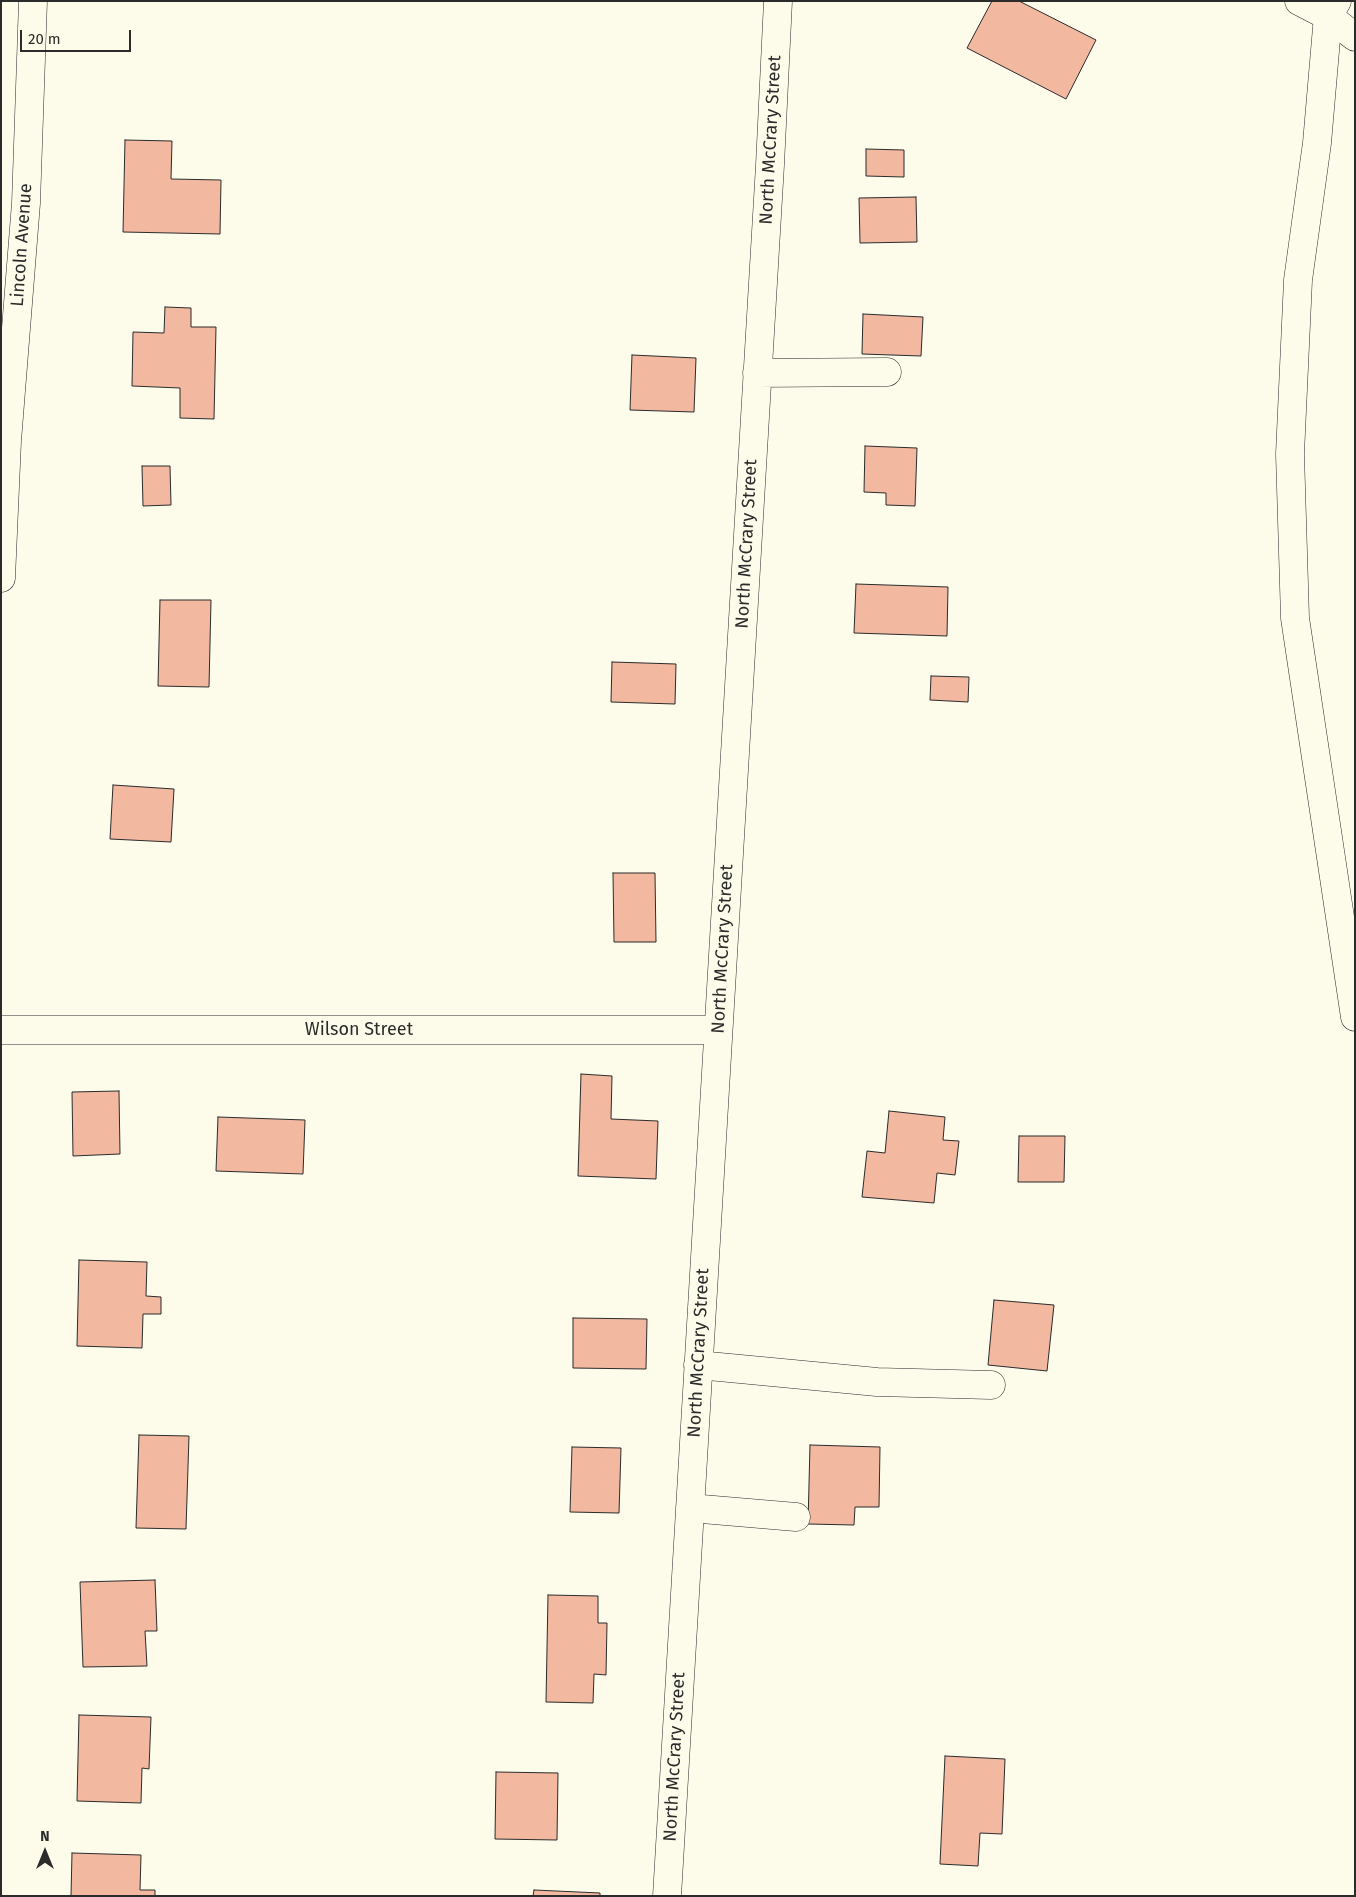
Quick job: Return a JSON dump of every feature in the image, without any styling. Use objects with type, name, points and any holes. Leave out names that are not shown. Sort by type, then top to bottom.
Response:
[{"type":"main road","name":"Lincoln Avenue","points":[[1,578],[7,441],[26,203],[33,1]]},
{"type":"main road","name":"North McCrary Street","points":[[667,1896],[778,1]]},
{"type":"main road","points":[[1299,1],[1333,9],[1355,37]]},
{"type":"main road","points":[[1333,9],[1298,280],[1290,454],[1295,618],[1355,1017]]},
{"type":"main road","points":[[757,373],[887,372]]},
{"type":"main road","name":"Wilson Street","points":[[1,1030],[718,1030]]},
{"type":"main road","points":[[698,1365],[878,1382],[991,1385]]},
{"type":"main road","points":[[690,1508],[796,1517]]},
{"type":"building","points":[[992,1],[1019,1],[1096,40],[1066,99],[967,48]]},
{"type":"building","points":[[125,140],[172,141],[171,179],[221,180],[220,234],[123,232]]},
{"type":"building","points":[[866,149],[904,150],[904,177],[866,176]]},
{"type":"building","points":[[916,197],[917,242],[860,243],[859,198]]},
{"type":"building","points":[[165,307],[191,308],[191,327],[216,327],[214,419],[180,418],[180,388],[132,386],[133,332],[164,333]]},
{"type":"building","points":[[863,314],[923,317],[921,356],[862,354]]},
{"type":"building","points":[[632,355],[696,358],[694,412],[630,410]]},
{"type":"building","points":[[865,446],[917,448],[915,506],[886,505],[886,493],[864,492]]},
{"type":"building","points":[[142,466],[170,466],[171,505],[143,506]]},
{"type":"building","points":[[856,584],[948,587],[947,636],[854,633]]},
{"type":"building","points":[[160,600],[211,600],[209,687],[158,686]]},
{"type":"building","points":[[612,662],[676,664],[675,704],[611,702]]},
{"type":"building","points":[[931,676],[969,677],[968,702],[930,700]]},
{"type":"building","points":[[113,785],[174,789],[171,842],[110,839]]},
{"type":"building","points":[[613,873],[655,873],[656,942],[614,942]]},
{"type":"building","points":[[581,1074],[612,1076],[611,1119],[658,1121],[656,1179],[578,1176]]},
{"type":"building","points":[[119,1091],[120,1154],[73,1156],[72,1092]]},
{"type":"building","points":[[889,1111],[945,1117],[943,1140],[959,1141],[955,1175],[937,1173],[934,1203],[862,1197],[867,1151],[885,1153]]},
{"type":"building","points":[[218,1117],[305,1120],[303,1174],[216,1171]]},
{"type":"building","points":[[1019,1136],[1065,1136],[1064,1182],[1018,1182]]},
{"type":"building","points":[[79,1260],[147,1262],[146,1296],[161,1297],[161,1314],[143,1314],[142,1348],[77,1346]]},
{"type":"building","points":[[994,1300],[1054,1305],[1047,1371],[988,1365]]},
{"type":"building","points":[[573,1318],[647,1319],[646,1369],[573,1368]]},
{"type":"building","points":[[139,1435],[189,1436],[186,1529],[136,1528]]},
{"type":"building","points":[[810,1445],[880,1447],[879,1507],[855,1507],[854,1525],[808,1524]]},
{"type":"building","points":[[572,1447],[621,1448],[619,1513],[570,1512]]},
{"type":"building","points":[[155,1580],[157,1631],[145,1631],[147,1666],[83,1667],[80,1582]]},
{"type":"building","points":[[548,1595],[598,1596],[598,1623],[607,1623],[606,1675],[594,1674],[593,1703],[546,1702]]},
{"type":"building","points":[[79,1715],[151,1717],[149,1769],[142,1768],[141,1803],[77,1801]]},
{"type":"building","points":[[945,1756],[1005,1759],[1002,1834],[980,1833],[978,1866],[940,1864]]},
{"type":"building","points":[[496,1772],[558,1773],[557,1840],[495,1839]]},
{"type":"building","points":[[72,1853],[141,1855],[140,1890],[155,1890],[155,1896],[71,1896]]},
{"type":"building","points":[[534,1890],[600,1893],[600,1896],[533,1896]]}]
